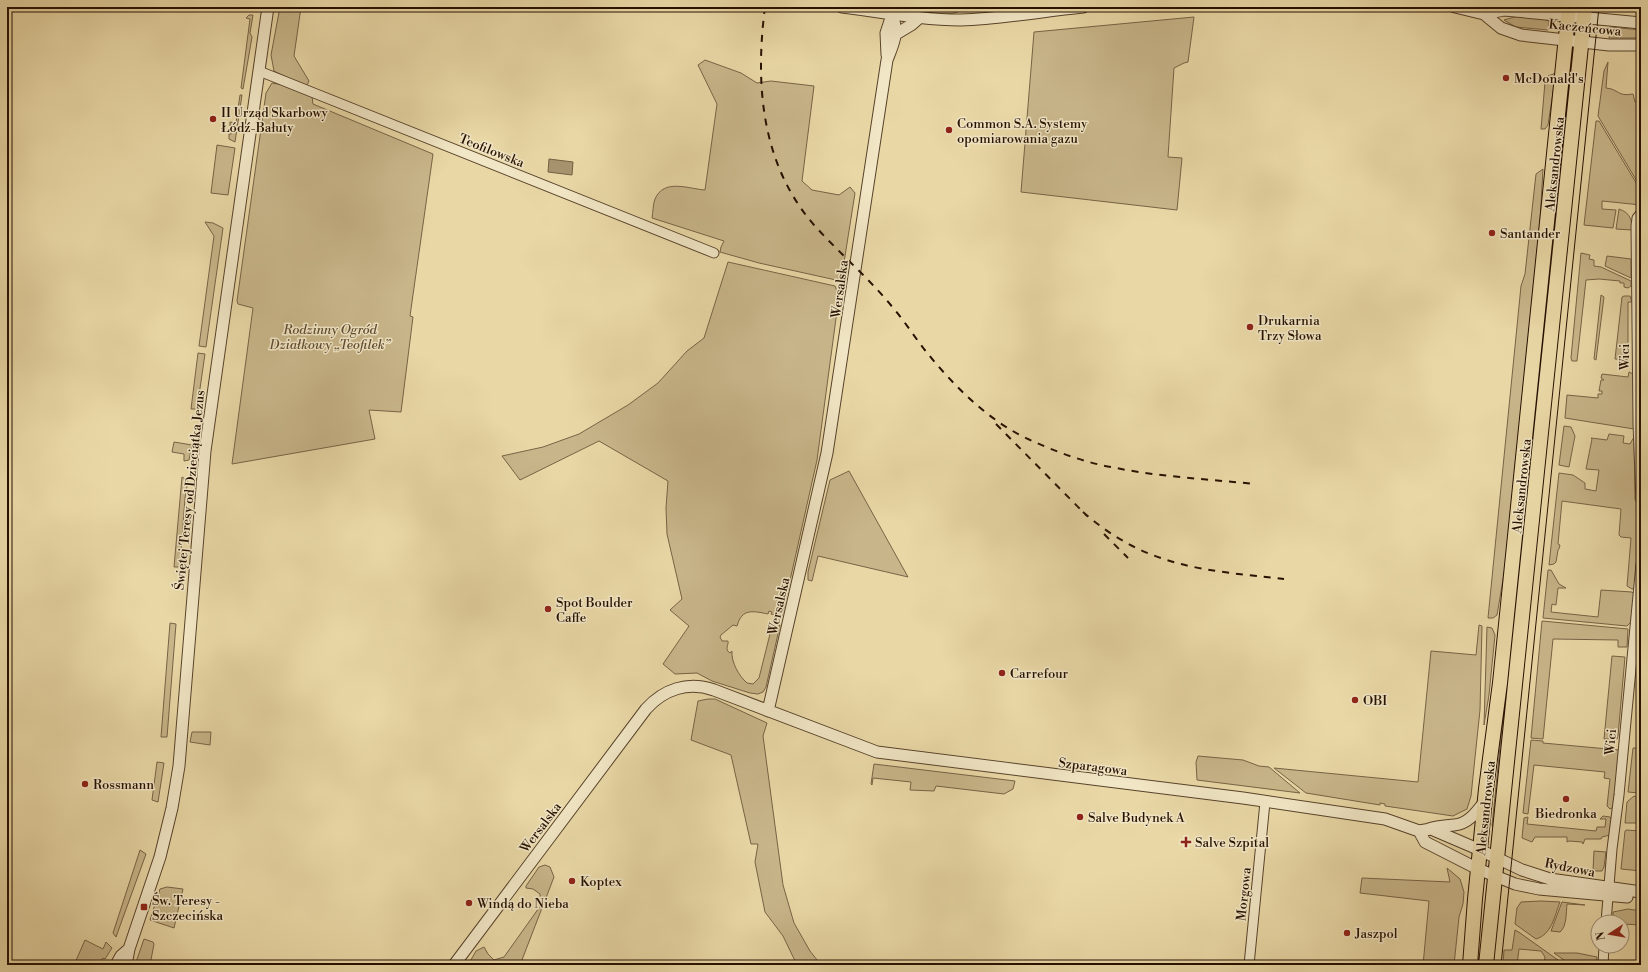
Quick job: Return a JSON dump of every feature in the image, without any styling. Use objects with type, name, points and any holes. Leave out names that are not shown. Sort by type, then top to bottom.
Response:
[{"type":"main road","name":"Aleksandrowska","points":[[1470,965],[1485,800],[1492,736],[1501,681],[1569,11]]},
{"type":"main road","name":"Aleksandrowska","points":[[1486,965],[1584,12]]},
{"type":"street","name":"Świętej Teresy od Dzieciątka Jezus","points":[[126,965],[129,948],[160,857],[172,808],[179,766],[205,451],[268,7]]},
{"type":"street","points":[[842,7],[892,11],[919,18],[972,19],[1021,15],[1083,7]]},
{"type":"street","points":[[907,7],[919,18]]},
{"type":"street","name":"Kaczeńcowa","points":[[1455,7],[1484,14],[1504,10],[1584,12],[1641,23]]},
{"type":"street","points":[[892,11],[896,25],[896,34]]},
{"type":"street","name":"Wersalska","points":[[887,60],[886,33],[892,11]]},
{"type":"street","name":"Kaczeńcowa","points":[[1484,14],[1501,28],[1521,35],[1623,46],[1641,45]]},
{"type":"street","points":[[896,34],[919,18]]},
{"type":"street","name":"Wersalska","points":[[454,965],[646,709],[656,699],[672,690],[697,686],[714,690],[768,711],[830,441],[887,60],[896,34]]},
{"type":"street","name":"Teofilowska","points":[[259,71],[714,253]]},
{"type":"street","name":"Wici","points":[[1641,214],[1637,218],[1636,226],[1638,423],[1641,501]]},
{"type":"street","name":"Wici","points":[[1607,914],[1641,564]]},
{"type":"street","name":"Szparagowa","points":[[768,711],[880,753],[1265,802],[1385,819],[1424,830],[1480,850]]},
{"type":"street","points":[[1424,830],[1439,826],[1459,825],[1477,812],[1485,800]]},
{"type":"street","name":"Morgowa","points":[[1249,965],[1265,802]]},
{"type":"street","name":"Szparagowa","points":[[1424,830],[1425,842],[1478,869]]},
{"type":"street","name":"Rydzowa","points":[[1480,850],[1528,872],[1550,879],[1641,899]]},
{"type":"street","name":"Rydzowa","points":[[1478,869],[1528,887],[1608,892],[1641,892]]},
{"type":"street","name":"Świętej Teresy od Dzieciątka Jezus","points":[[116,965],[121,956],[129,948]]},
{"type":"street","points":[[1603,965],[1604,954]]},
{"type":"green space","points":[[280,7],[301,7],[294,56],[309,81],[306,87],[274,71],[271,55]]},
{"type":"green space","points":[[923,7],[965,7],[956,13],[945,14],[922,12]]},
{"type":"green space","points":[[249,15],[253,15],[250,33],[252,37],[243,89],[241,88],[250,19],[246,18]]},
{"type":"green space","points":[[1518,16],[1549,21],[1548,30],[1516,27],[1504,20]]},
{"type":"green space","points":[[1194,17],[1188,62],[1174,68],[1168,157],[1182,158],[1177,210],[1021,192],[1034,32]]},
{"type":"green space","points":[[1610,27],[1641,30],[1641,38],[1609,38]]},
{"type":"green space","points":[[705,60],[741,73],[757,83],[771,81],[814,86],[802,181],[812,190],[839,195],[850,187],[855,193],[842,275],[836,280],[759,263],[720,252],[724,241],[652,218],[655,199],[664,189],[677,186],[705,190],[717,104],[698,65]]},
{"type":"green space","points":[[1608,62],[1606,88],[1621,94],[1633,94],[1635,102],[1641,101],[1641,188],[1598,116],[1604,71]]},
{"type":"green space","points":[[1556,73],[1548,125],[1545,129],[1541,129],[1545,82],[1548,76]]},
{"type":"green space","points":[[1568,75],[1570,75],[1560,165],[1559,195],[1494,827],[1492,826]]},
{"type":"green space","name":"Rodzinny Ogród Działkowy „Teofilek”","points":[[272,83],[284,85],[312,96],[313,104],[433,154],[410,316],[413,317],[401,412],[369,410],[375,439],[232,464],[253,308],[238,304],[237,301],[266,93]]},
{"type":"green space","points":[[240,95],[242,95],[235,142],[229,139],[229,134],[231,134],[232,127],[230,126],[230,122],[236,123]]},
{"type":"green space","points":[[1596,121],[1599,121],[1641,191],[1641,205],[1602,201],[1602,209],[1616,210],[1613,228],[1584,225]]},
{"type":"green space","points":[[217,145],[235,148],[228,195],[211,193]]},
{"type":"green space","points":[[1543,169],[1540,222],[1505,568],[1497,615],[1493,618],[1488,618],[1521,286],[1525,274],[1536,174]]},
{"type":"green space","points":[[1619,209],[1626,212],[1630,217],[1632,230],[1616,229]]},
{"type":"green space","points":[[205,222],[213,223],[223,228],[206,347],[199,346],[214,236]]},
{"type":"green space","points":[[1581,253],[1590,255],[1589,259],[1594,260],[1594,266],[1601,267],[1631,281],[1631,286],[1628,288],[1624,287],[1624,283],[1620,283],[1620,281],[1599,279],[1586,280],[1577,361],[1572,361],[1571,358]]},
{"type":"green space","points":[[1607,256],[1631,259],[1631,278],[1605,266]]},
{"type":"green space","points":[[728,262],[835,286],[839,296],[817,460],[782,616],[771,614],[772,612],[769,611],[768,614],[749,612],[742,616],[737,626],[733,625],[720,637],[722,641],[728,641],[727,650],[730,653],[732,651],[734,664],[741,677],[747,683],[753,684],[759,678],[772,626],[774,623],[780,625],[766,687],[763,692],[758,694],[750,693],[712,681],[697,673],[675,674],[663,664],[689,626],[670,610],[682,599],[667,534],[666,508],[668,481],[599,441],[520,480],[502,456],[543,447],[579,434],[628,405],[658,383],[687,351],[704,338]]},
{"type":"green space","points":[[1601,295],[1604,297],[1596,360],[1594,359]]},
{"type":"green space","points":[[1630,296],[1632,302],[1628,302],[1628,360],[1615,359],[1622,297]]},
{"type":"green space","points":[[198,353],[205,354],[197,409],[191,409]]},
{"type":"green space","points":[[1629,372],[1633,374],[1634,429],[1565,418],[1567,395],[1598,398],[1598,394],[1602,394],[1602,391],[1599,391],[1601,380],[1604,380],[1601,378],[1602,374],[1628,377]]},
{"type":"green space","points":[[1564,426],[1571,427],[1575,436],[1569,467],[1559,465]]},
{"type":"green space","points":[[1609,434],[1624,436],[1623,443],[1630,444],[1634,437],[1635,500],[1637,500],[1637,563],[1635,588],[1632,589],[1627,586],[1631,538],[1621,537],[1619,535],[1621,509],[1562,501],[1558,544],[1560,545],[1556,562],[1549,565],[1559,473],[1573,475],[1585,483],[1585,489],[1596,491],[1599,470],[1586,469],[1591,438],[1607,440]]},
{"type":"green space","points":[[174,442],[192,445],[189,460],[184,461],[184,454],[172,452]]},
{"type":"green space","points":[[849,471],[908,577],[818,556],[812,581],[808,580],[808,572],[830,480]]},
{"type":"green space","points":[[182,477],[188,481],[185,498],[180,567],[174,567]]},
{"type":"green space","points":[[1548,570],[1551,570],[1559,584],[1566,588],[1558,588],[1556,605],[1552,604],[1551,612],[1598,617],[1601,590],[1632,592],[1634,594],[1631,622],[1627,626],[1543,618]]},
{"type":"green space","points":[[1542,621],[1628,629],[1627,647],[1618,647],[1618,640],[1553,639],[1543,739],[1531,738]]},
{"type":"green space","points":[[170,623],[176,624],[167,737],[161,737]]},
{"type":"green space","points":[[1479,625],[1482,626],[1480,710],[1471,796],[1467,809],[1453,816],[1385,806],[1385,804],[1380,803],[1380,805],[1306,793],[1274,768],[1418,782],[1431,651],[1476,655]]},
{"type":"green space","points":[[1487,627],[1492,628],[1495,635],[1489,695],[1484,725]]},
{"type":"green space","points":[[1612,656],[1625,657],[1618,736],[1617,739],[1604,739]]},
{"type":"green space","points":[[715,699],[767,723],[763,736],[783,885],[794,923],[810,951],[821,965],[797,965],[783,936],[765,912],[755,862],[758,844],[751,844],[731,755],[691,740],[698,701]]},
{"type":"green space","points":[[192,732],[211,732],[210,745],[190,742]]},
{"type":"green space","points":[[1531,740],[1543,741],[1543,743],[1619,750],[1614,807],[1610,809],[1607,806],[1610,779],[1604,778],[1605,772],[1534,765],[1528,814],[1523,813]]},
{"type":"green space","points":[[1633,748],[1641,748],[1641,782],[1639,793],[1628,792]]},
{"type":"green space","points":[[1198,756],[1243,760],[1259,766],[1269,767],[1300,793],[1197,780],[1196,762]]},
{"type":"green space","points":[[157,762],[164,763],[158,802],[152,800]]},
{"type":"green space","points":[[874,764],[1015,781],[1013,789],[1004,794],[936,786],[934,791],[910,790],[911,782],[873,778],[872,785]]},
{"type":"green space","points":[[1634,796],[1641,796],[1641,823],[1625,823],[1627,802]]},
{"type":"green space","points":[[1603,816],[1610,817],[1612,820],[1610,835],[1602,837],[1601,839],[1585,839],[1583,844],[1582,842],[1567,842],[1567,837],[1535,837],[1532,842],[1522,838],[1524,818],[1528,817],[1527,824],[1596,831],[1597,827],[1605,827],[1606,819],[1600,819]]},
{"type":"green space","points":[[1626,830],[1641,831],[1641,871],[1621,869]]},
{"type":"green space","points":[[140,850],[146,854],[116,937],[113,933]]},
{"type":"green space","points":[[1594,851],[1606,852],[1602,871],[1593,871]]},
{"type":"green space","points":[[545,865],[550,867],[554,877],[520,965],[468,965],[476,951],[484,947],[494,960],[504,957],[541,905],[540,894],[533,889],[526,888],[526,886],[539,867]]},
{"type":"green space","points":[[1447,868],[1460,879],[1464,892],[1463,904],[1459,917],[1454,965],[1423,965],[1429,901],[1360,893],[1362,878],[1450,882]]},
{"type":"green space","points":[[167,887],[183,889],[174,928],[150,920],[160,889]]},
{"type":"green space","points":[[1521,902],[1560,902],[1549,929],[1541,937],[1536,939],[1515,924],[1517,908]]},
{"type":"green space","points":[[1562,902],[1585,905],[1567,904],[1564,926],[1560,932],[1551,931]]},
{"type":"green space","points":[[1628,909],[1641,911],[1641,925],[1630,924],[1630,914],[1613,914],[1613,912]]},
{"type":"green space","points":[[1515,930],[1565,965],[1544,965],[1545,957],[1541,951],[1519,949],[1517,965],[1503,965],[1504,950],[1512,950]]},
{"type":"green space","points":[[144,939],[153,942],[154,944],[150,965],[135,965]]},
{"type":"green space","points":[[85,940],[103,949],[106,942],[112,948],[99,965],[74,965]]},
{"type":"green space","points":[[1554,953],[1577,953],[1597,957],[1596,965],[1571,965]]},
{"type":"shaded area","points":[[549,159],[573,162],[572,175],[548,172]]},
{"type":"tram line","points":[[1501,965],[1599,7]]},
{"type":"railway","points":[[765,7],[762,36],[762,94],[766,122],[773,150],[783,176],[796,201],[814,225],[885,298],[924,349],[958,388],[998,422],[1028,439],[1060,453],[1105,466],[1133,471],[1167,476],[1254,484]]},
{"type":"railway","points":[[996,424],[1087,516]]},
{"type":"railway","points":[[1083,512],[1107,531],[1130,545],[1154,555],[1202,569],[1284,579]]},
{"type":"railway","points":[[1104,534],[1128,558]]},
{"type":"place","name":"McDonald's","points":[[1506,78]]},
{"type":"place","name":"II Urząd Skarbowy Łódź-Bałuty","points":[[213,119]]},
{"type":"place","name":"Common S.A. Systemy opomiarowania gazu","points":[[949,130]]},
{"type":"place","name":"Santander","points":[[1492,233]]},
{"type":"place","name":"Drukarnia Trzy Słowa","points":[[1250,327]]},
{"type":"place","name":"Spot Boulder Caffe","points":[[548,609]]},
{"type":"place","name":"Carrefour","points":[[1002,673]]},
{"type":"place","name":"OBI","points":[[1355,700]]},
{"type":"place","name":"Rossmann","points":[[85,784]]},
{"type":"place","name":"Biedronka","points":[[1566,799]]},
{"type":"place","name":"Salve Budynek A","points":[[1080,817]]},
{"type":"place","name":"Salve Szpital","points":[[1186,842]]},
{"type":"place","name":"Koptex","points":[[572,881]]},
{"type":"place","name":"Windą do Nieba","points":[[469,903]]},
{"type":"place","name":"Św. Teresy - Szczecińska","points":[[144,907]]},
{"type":"place","name":"Jaszpol","points":[[1347,933]]}]
